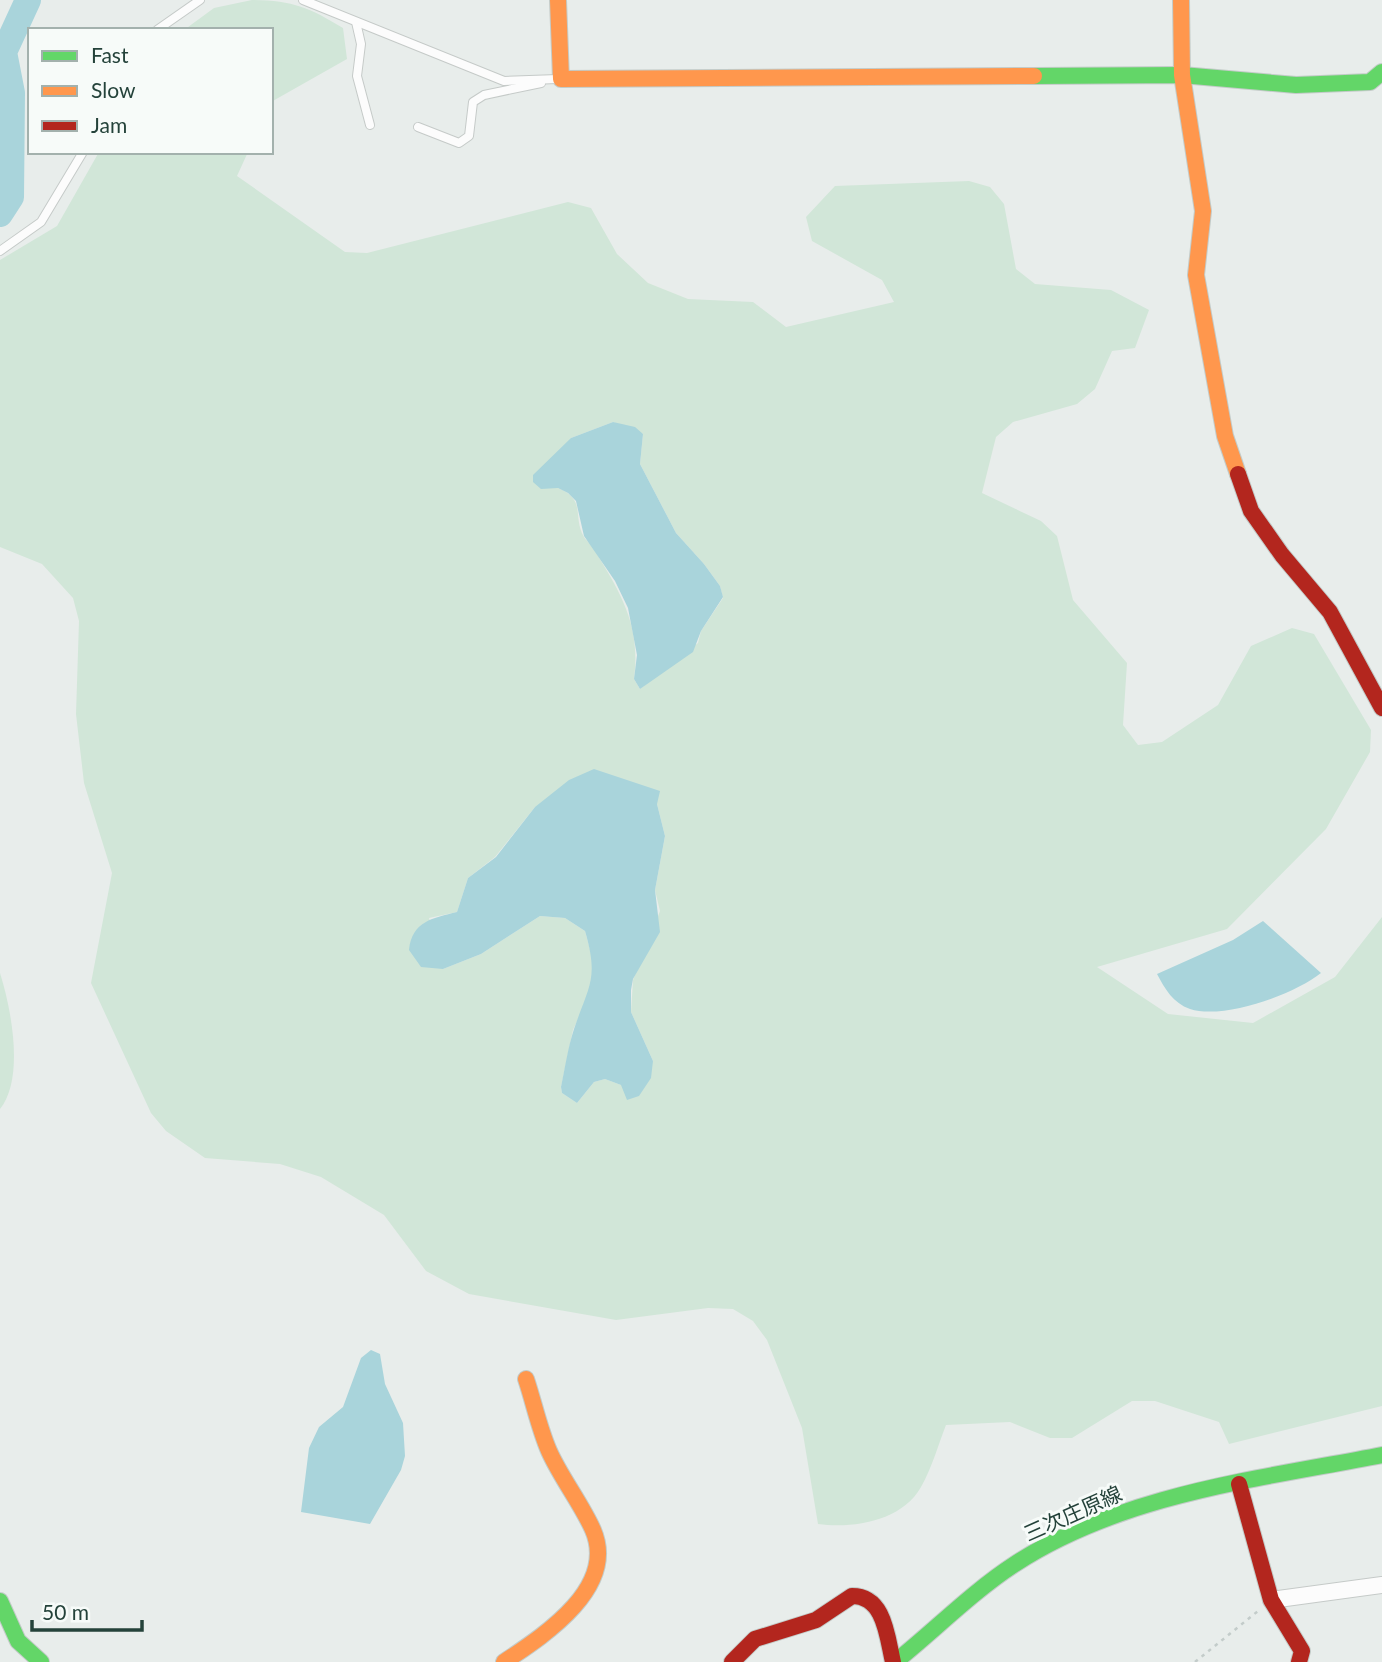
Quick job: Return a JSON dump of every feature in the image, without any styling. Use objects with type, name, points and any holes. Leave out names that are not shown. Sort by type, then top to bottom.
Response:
[{"type":"street","points":[[558,0],[561,79],[1182,75],[1296,85],[1370,82],[1382,72]]},
{"type":"street","points":[[1181,0],[1182,75],[1203,211],[1196,275],[1225,436],[1251,511],[1282,555],[1330,612],[1382,708]]},
{"type":"street","points":[[504,1662],[576,1606],[595,1576],[597,1545],[594,1533],[549,1451],[526,1379]]},
{"type":"street","name":"三次庄原線","points":[[894,1662],[990,1583],[1031,1554],[1121,1512],[1239,1484],[1382,1455]]},
{"type":"street","points":[[1239,1484],[1271,1600],[1302,1651],[1299,1662]]},
{"type":"street","points":[[1271,1600],[1382,1585]]},
{"type":"street","points":[[732,1662],[751,1641],[770,1631],[792,1628],[817,1619],[835,1603],[855,1595],[869,1600],[880,1612],[894,1662]]},
{"type":"street","points":[[0,1601],[18,1641],[41,1662]]},
{"type":"lane","points":[[160,28],[200,0]]},
{"type":"lane","points":[[303,0],[503,80],[561,79]]},
{"type":"lane","points":[[356,22],[360,44],[357,76],[370,125]]},
{"type":"lane","points":[[418,127],[459,143],[469,136],[473,102],[484,95],[561,79]]},
{"type":"lane","points":[[0,251],[41,222],[82,154]]},
{"type":"path","points":[[1195,1662],[1271,1600]]},
{"type":"green space","points":[[252,0],[300,6],[343,28],[347,59],[273,101],[273,28],[187,28],[214,8]]},
{"type":"green space","points":[[0,115],[12,180],[0,203]]},
{"type":"green space","points":[[98,154],[247,154],[237,176],[345,252],[367,253],[568,202],[591,208],[617,254],[648,283],[688,299],[753,302],[786,327],[894,302],[882,280],[812,241],[806,217],[835,186],[969,181],[990,187],[1004,204],[1016,269],[1035,284],[1111,290],[1149,310],[1135,348],[1112,351],[1095,389],[1077,404],[1013,422],[996,437],[982,493],[1041,521],[1057,536],[1073,600],[1127,663],[1123,725],[1138,745],[1162,742],[1218,705],[1251,646],[1292,628],[1314,634],[1371,730],[1370,752],[1326,829],[1227,929],[1097,967],[1168,1014],[1253,1023],[1335,977],[1382,917],[1382,1406],[1229,1444],[1219,1422],[1155,1401],[1132,1401],[1072,1438],[1050,1438],[1010,1422],[946,1425],[925,1480],[913,1499],[902,1508],[876,1520],[861,1523],[818,1524],[802,1428],[767,1340],[753,1321],[733,1309],[708,1308],[616,1320],[469,1294],[426,1271],[384,1215],[321,1177],[280,1164],[205,1158],[166,1131],[151,1113],[91,983],[112,873],[84,783],[76,714],[79,621],[73,598],[42,564],[0,547],[0,260],[57,226]],"holes":[[[613,422],[643,434],[640,464],[676,533],[720,586],[723,598],[701,631],[698,643],[640,689],[634,679],[635,642],[627,611],[604,565],[584,537],[576,503],[558,488],[571,438]],[[657,804],[665,836],[655,890],[660,911],[633,980],[631,1012],[653,1061],[621,1085],[605,1079],[594,1082],[577,1103],[562,1093],[561,1087],[573,1030],[589,995],[594,964],[585,931],[565,918],[540,916],[481,954],[443,969],[429,918],[457,912],[468,878],[495,857],[535,807]]]},
{"type":"green space","points":[[0,973],[14,1042],[14,1062],[8,1096],[0,1109]]},
{"type":"water","points":[[613,422],[635,427],[643,434],[640,464],[676,533],[704,564],[720,586],[723,597],[701,631],[693,652],[640,689],[634,679],[637,655],[628,608],[615,581],[584,536],[576,501],[558,488],[541,489],[533,482],[533,475],[571,438]]},
{"type":"water","points":[[594,769],[660,791],[657,804],[665,836],[655,890],[660,932],[633,979],[631,990],[631,1012],[653,1061],[651,1078],[639,1096],[627,1100],[621,1085],[605,1079],[594,1082],[577,1103],[562,1093],[561,1087],[572,1036],[592,972],[585,931],[565,918],[540,916],[481,954],[443,969],[421,967],[409,950],[414,933],[425,922],[457,912],[468,878],[496,857],[535,807],[569,780]]},
{"type":"water","points":[[1263,921],[1321,973],[1277,997],[1221,1011],[1190,1009],[1179,1003],[1166,990],[1157,974],[1233,940]]},
{"type":"water","points":[[371,1350],[380,1354],[385,1384],[403,1423],[405,1456],[401,1470],[370,1524],[301,1512],[309,1448],[319,1427],[343,1407],[361,1358]]},
{"type":"waterway","points":[[0,214],[11,197],[12,93],[4,52],[28,0]]},
{"type":"traffic: fast","points":[[1034,76],[1182,75],[1296,85],[1370,82],[1382,72]]},
{"type":"traffic: fast","points":[[895,1662],[999,1575],[1056,1540],[1100,1521],[1192,1492],[1382,1455]]},
{"type":"traffic: fast","points":[[0,1601],[18,1641],[41,1662]]},
{"type":"traffic: slow","points":[[558,0],[561,79],[1034,76]]},
{"type":"traffic: slow","points":[[1181,0],[1182,75],[1203,211],[1196,275],[1225,436],[1238,474]]},
{"type":"traffic: slow","points":[[504,1662],[538,1639],[572,1608],[586,1590],[595,1571],[598,1551],[593,1530],[549,1451],[526,1379]]},
{"type":"traffic: jam","points":[[1238,474],[1251,511],[1282,555],[1330,612],[1382,708]]},
{"type":"traffic: jam","points":[[1239,1484],[1271,1600],[1302,1651],[1299,1662]]},
{"type":"traffic: jam","points":[[732,1662],[755,1639],[816,1620],[852,1596],[863,1598],[878,1610],[886,1630],[893,1662]]}]
